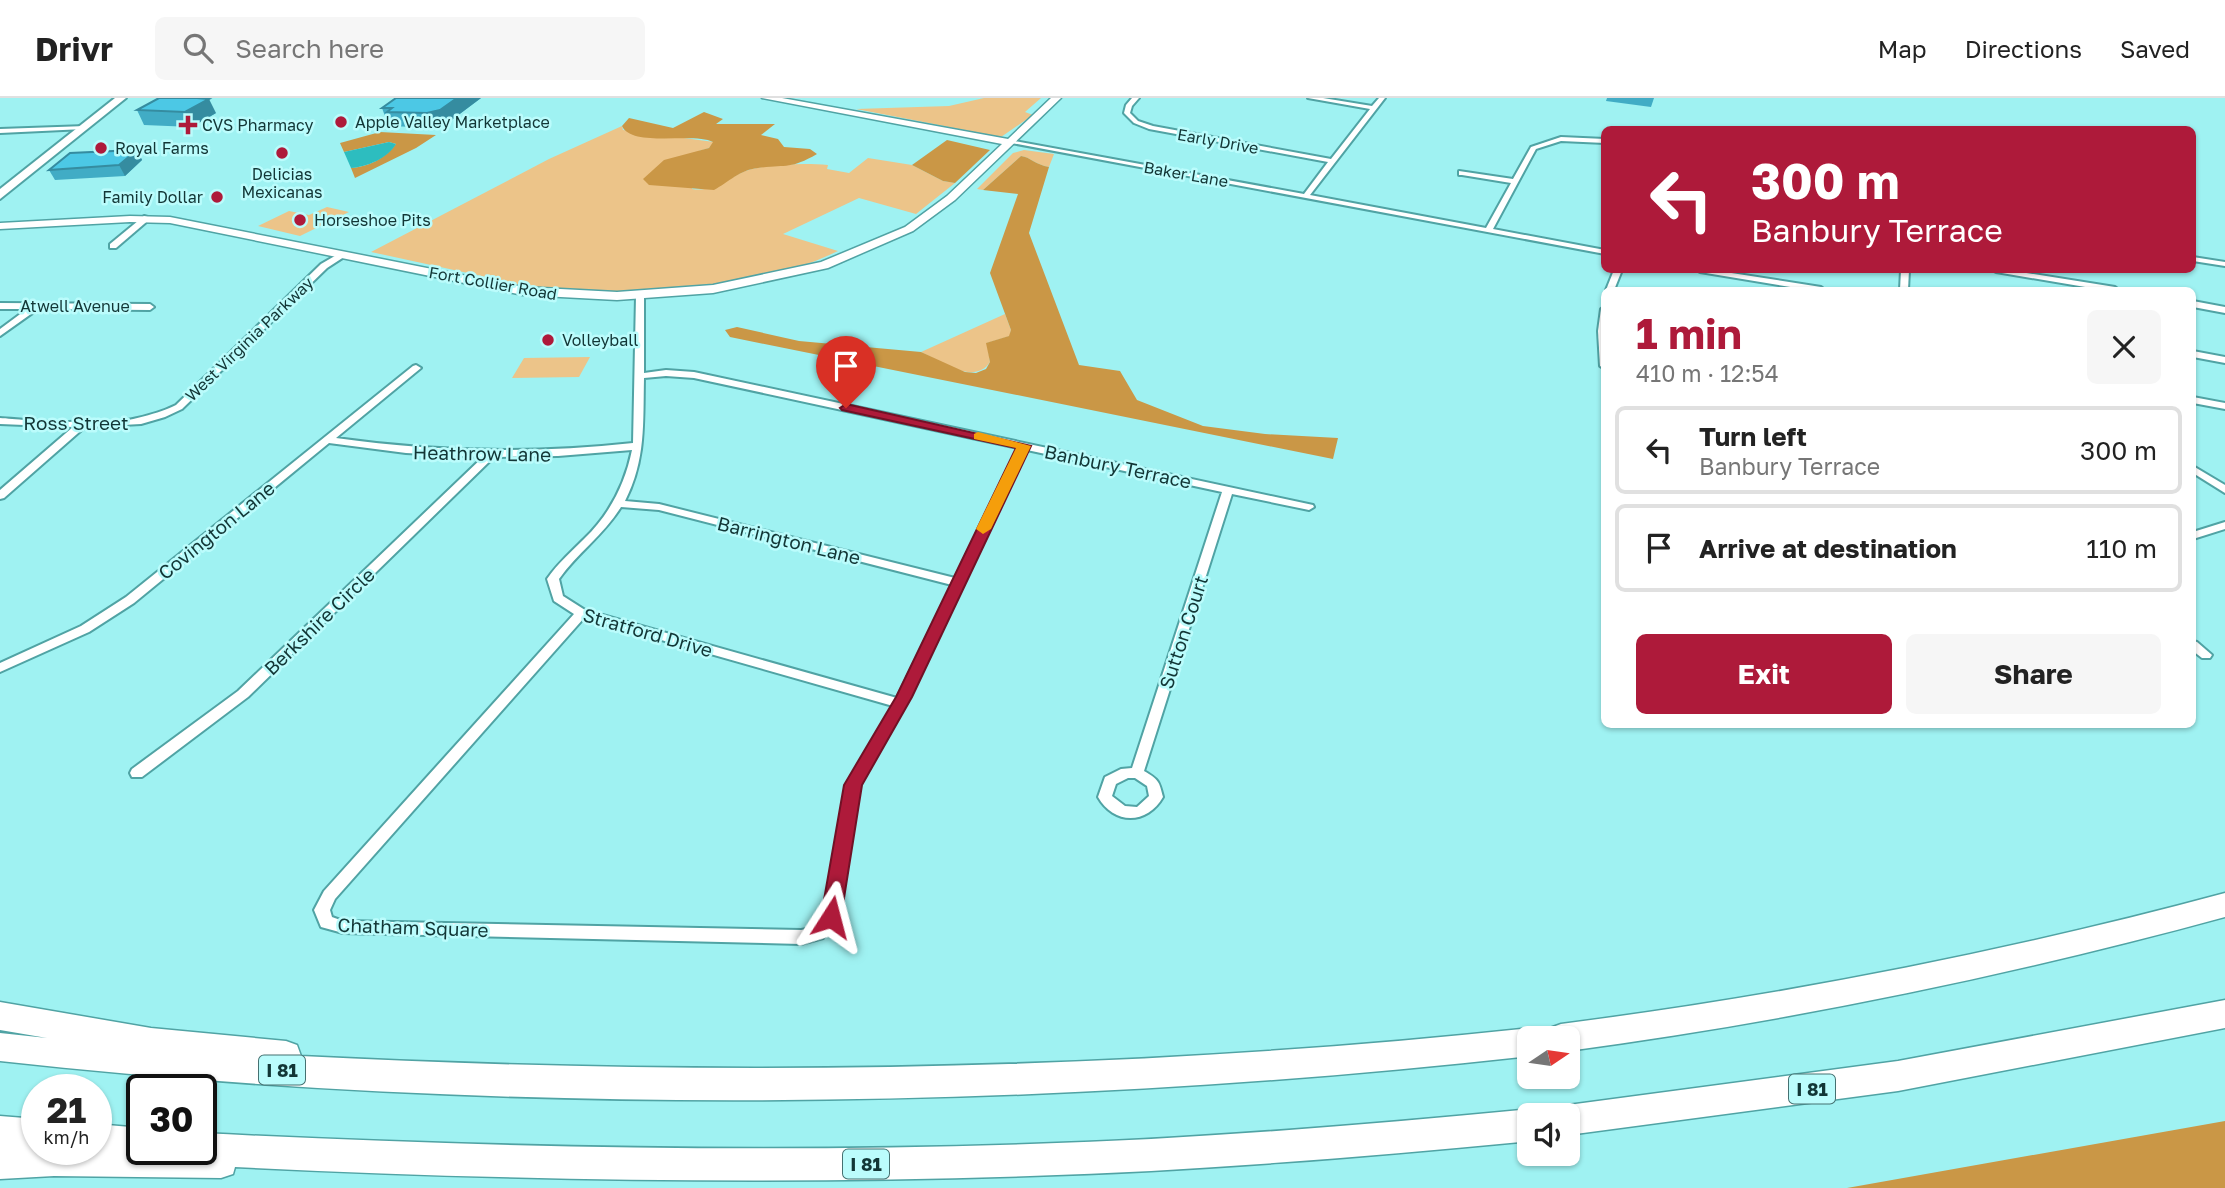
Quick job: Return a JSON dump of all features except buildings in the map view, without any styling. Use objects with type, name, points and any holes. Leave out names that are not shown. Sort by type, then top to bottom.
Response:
[{"type":"highway","points":[[1580,1035],[1860,992],[2033,954],[2225,905]]},
{"type":"highway","name":"I 81","points":[[1580,1119],[1857,1083],[2054,1050],[2225,1014]]},
{"type":"highway","points":[[0,1016],[151,1042],[565,1083]]},
{"type":"highway","name":"I 81","points":[[0,1047],[231,1067],[565,1083],[954,1082],[1415,1056],[1517,1044]]},
{"type":"highway","name":"I 81","points":[[217,1150],[545,1165],[930,1163],[1198,1153],[1517,1126]]},
{"type":"highway","points":[[0,1132],[21,1134]]},
{"type":"highway","points":[[0,1163],[54,1160],[545,1165]]},
{"type":"main road","points":[[0,195],[39,161],[121,98]]},
{"type":"main road","points":[[0,185],[39,161]]},
{"type":"street","name":"Baker Lane","points":[[767,98],[1601,251]]},
{"type":"street","name":"Fort Collier Road","points":[[0,226],[147,218],[186,222],[523,291],[587,296],[640,296],[713,289],[824,265],[873,247],[934,212],[1056,98]]},
{"type":"street","name":"Early Drive","points":[[1136,98],[1129,105],[1127,113],[1136,122],[1151,128],[1333,161]]},
{"type":"street","points":[[1311,98],[1373,108]]},
{"type":"street","points":[[1306,196],[1382,98]]},
{"type":"street","points":[[0,131],[84,127]]},
{"type":"street","points":[[1488,230],[1529,152],[1539,145],[1571,138],[1601,141]]},
{"type":"street","points":[[1462,173],[1514,181]]},
{"type":"street","points":[[113,246],[147,218]]},
{"type":"street","name":"West Virginia Parkway","points":[[152,419],[179,407],[324,266],[343,255]]},
{"type":"street","points":[[2196,259],[2225,264]]},
{"type":"street","points":[[1717,273],[1802,287]]},
{"type":"street","points":[[1756,280],[1757,273]]},
{"type":"street","points":[[2015,273],[2097,287]]},
{"type":"street","name":"Stratford Drive","points":[[640,296],[638,446],[634,467],[619,504],[602,528],[563,563],[553,579],[558,598],[581,613],[900,703]]},
{"type":"street","points":[[2196,305],[2225,310]]},
{"type":"street","name":"Atwell Avenue","points":[[0,306],[150,307]]},
{"type":"street","points":[[0,333],[36,306]]},
{"type":"street","points":[[2196,355],[2225,360]]},
{"type":"street","name":"Covington Lane","points":[[0,668],[85,629],[130,600],[416,368]]},
{"type":"street","name":"Banbury Terrace","points":[[640,376],[666,373],[694,375],[1309,507]]},
{"type":"street","points":[[2196,401],[2225,406]]},
{"type":"street","name":"Ross Street","points":[[0,421],[127,423],[152,419]]},
{"type":"street","points":[[0,496],[85,422]]},
{"type":"street","name":"Heathrow Lane","points":[[327,440],[428,454],[490,456],[559,454],[638,446]]},
{"type":"street","points":[[900,703],[1024,446]]},
{"type":"street","name":"Berkshire Circle","points":[[137,772],[243,694],[490,456]]},
{"type":"street","points":[[2196,471],[2225,490]]},
{"type":"street","name":"Sutton Court","points":[[1137,773],[1228,490]]},
{"type":"street","name":"Barrington Lane","points":[[619,504],[659,507],[958,583]]},
{"type":"street","points":[[2196,535],[2225,525]]},
{"type":"street","name":"Chatham Square","points":[[581,613],[329,895],[322,910],[326,922],[344,927],[801,937],[821,930],[831,917],[853,785],[900,703]]},
{"type":"street","points":[[2196,647],[2206,655]]},
{"type":"shaded area","points":[[984,98],[1041,98],[1025,112],[1033,115],[1001,137],[856,109],[949,106]]},
{"type":"shaded area","points":[[704,112],[723,119],[716,124],[775,124],[761,135],[778,139],[784,147],[810,149],[817,154],[794,164],[745,171],[714,190],[649,185],[643,179],[664,160],[709,148],[713,142],[692,138],[638,136],[628,133],[622,126],[629,118],[673,128]]},
{"type":"shaded area","points":[[622,126],[623,130],[714,142],[709,148],[699,151],[692,189],[710,188],[748,170],[774,166],[828,165],[827,169],[849,173],[868,158],[912,165],[943,181],[955,183],[916,214],[859,198],[783,234],[838,251],[769,276],[691,289],[612,293],[538,289],[371,252],[549,159]]},
{"type":"shaded area","points":[[380,132],[436,135],[416,148],[355,178],[351,168],[376,161],[396,144],[389,142],[344,152],[340,143]]},
{"type":"shaded area","points":[[947,140],[990,150],[955,183],[943,181],[912,165]]},
{"type":"shaded area","points":[[1024,150],[1054,154],[1049,167],[1021,156],[983,190],[977,189],[1013,153]]},
{"type":"shaded area","points":[[1021,156],[1049,167],[1029,233],[1079,365],[1120,371],[1137,400],[1203,426],[1265,434],[1338,438],[1333,459],[730,337],[725,330],[737,327],[799,341],[921,352],[965,372],[976,373],[986,369],[990,362],[986,343],[1009,336],[1011,330],[990,273],[1018,194],[983,190]]},
{"type":"shaded area","name":"Horseshoe Pits","points":[[327,207],[349,212],[300,236],[258,226],[289,211],[309,215]]},
{"type":"shaded area","points":[[1005,314],[1011,330],[1010,336],[987,343],[990,362],[983,369],[966,372],[921,352]]},
{"type":"shaded area","points":[[590,357],[579,377],[512,378],[524,358]]},
{"type":"shaded area","points":[[2225,1121],[2225,1188],[1847,1188]]},
{"type":"water","points":[[389,142],[396,144],[388,154],[370,164],[357,167],[351,168],[344,152]]},
{"type":"slow traffic","points":[[978,436],[1024,446],[983,529]]},
{"type":"place","name":"Apple Valley Marketplace","points":[[341,122]]},
{"type":"place","name":"CVS Pharmacy","points":[[188,125]]},
{"type":"place","name":"Royal Farms","points":[[101,148]]},
{"type":"place","name":"Delicias Mexicanas","points":[[282,153]]},
{"type":"place","name":"Family Dollar","points":[[217,197]]},
{"type":"place","name":"Horseshoe Pits","points":[[300,220]]},
{"type":"place","name":"Volleyball","points":[[548,340]]},
{"type":"route","points":[[831,917],[848,802],[853,785],[904,697],[1024,446],[846,408]]}]
